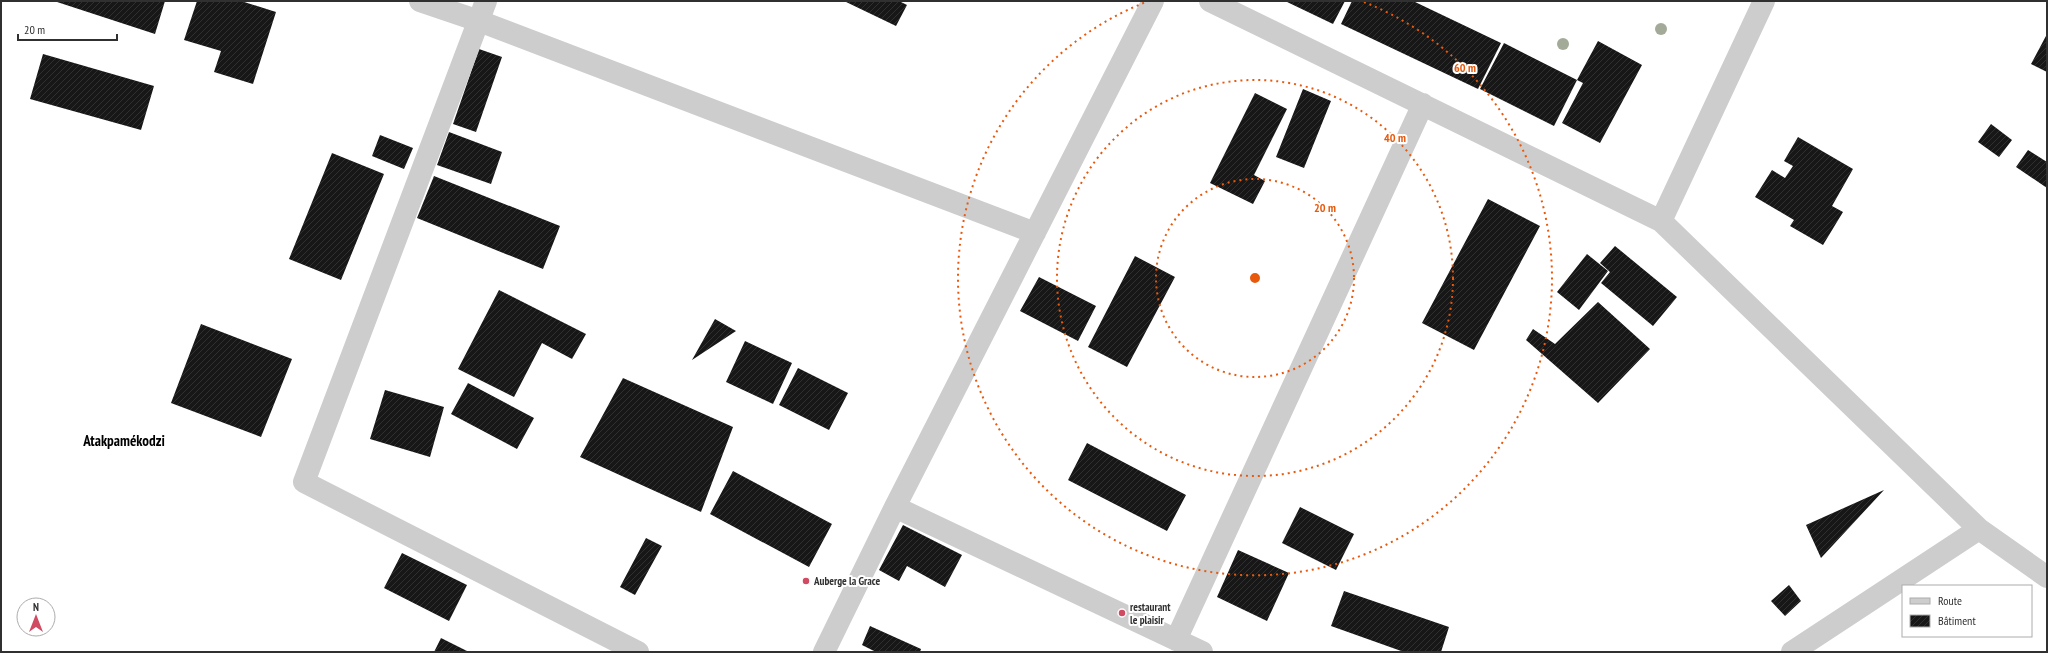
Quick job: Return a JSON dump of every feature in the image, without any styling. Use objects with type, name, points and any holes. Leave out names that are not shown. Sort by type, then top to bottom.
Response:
[{"type":"street","points":[[420,1],[483,11],[1035,233]]},
{"type":"street","points":[[824,652],[894,507],[1153,1]]},
{"type":"street","points":[[1210,1],[1661,221],[1979,529],[2047,577]]},
{"type":"street","points":[[1661,221],[1764,1]]},
{"type":"street","points":[[483,11],[304,482],[638,652]]},
{"type":"street","points":[[1176,640],[1423,104]]},
{"type":"street","points":[[894,507],[1202,652]]},
{"type":"street","points":[[1792,652],[1979,529]]},
{"type":"building","points":[[54,1],[165,1],[155,34]]},
{"type":"building","points":[[197,1],[241,1],[276,12],[253,84],[214,72],[221,51],[184,40]]},
{"type":"building","points":[[844,1],[899,1],[907,5],[896,26]]},
{"type":"building","points":[[1285,1],[1345,1],[1333,24]]},
{"type":"building","points":[[1352,1],[1413,1],[1501,43],[1478,89],[1341,24]]},
{"type":"building","points":[[2047,34],[2047,72],[2031,64]]},
{"type":"building","points":[[1598,41],[1642,65],[1600,143],[1562,123],[1583,83],[1577,80]]},
{"type":"building","points":[[1504,43],[1577,80],[1554,126],[1480,89]]},
{"type":"building","points":[[479,49],[502,57],[476,132],[453,124]]},
{"type":"building","points":[[43,54],[154,86],[141,130],[30,99]]},
{"type":"building","points":[[1303,89],[1331,101],[1304,168],[1276,157]]},
{"type":"building","points":[[1255,93],[1287,109],[1254,175],[1265,181],[1253,204],[1210,183]]},
{"type":"building","points":[[1991,124],[2012,140],[1999,157],[1978,142]]},
{"type":"building","points":[[449,132],[502,152],[491,184],[437,165]]},
{"type":"building","points":[[380,135],[413,148],[404,169],[372,156]]},
{"type":"building","points":[[1798,137],[1853,169],[1832,206],[1843,212],[1823,245],[1790,226],[1794,220],[1755,197],[1772,170],[1785,178],[1793,166],[1784,161]]},
{"type":"building","points":[[2028,150],[2047,162],[2047,188],[2016,167]]},
{"type":"building","points":[[332,153],[384,174],[341,280],[289,259]]},
{"type":"building","points":[[434,176],[560,226],[543,269],[417,218]]},
{"type":"building","points":[[1488,199],[1540,226],[1474,350],[1422,323]]},
{"type":"building","points":[[1615,246],[1677,297],[1653,326],[1601,283],[1610,272],[1600,263]]},
{"type":"building","points":[[1587,254],[1608,271],[1579,310],[1557,292]]},
{"type":"building","points":[[1135,256],[1175,277],[1127,367],[1088,347]]},
{"type":"building","points":[[1039,277],[1096,306],[1078,341],[1020,311]]},
{"type":"building","points":[[499,290],[586,334],[572,359],[542,343],[514,397],[458,369]]},
{"type":"building","points":[[1598,302],[1650,349],[1598,403],[1526,340],[1533,329],[1555,344]]},
{"type":"building","points":[[715,319],[736,331],[692,360]]},
{"type":"building","points":[[201,324],[292,359],[261,437],[171,403]]},
{"type":"building","points":[[745,341],[792,363],[773,404],[726,382]]},
{"type":"building","points":[[798,368],[848,393],[829,430],[779,405]]},
{"type":"building","points":[[623,378],[733,427],[701,512],[580,457]]},
{"type":"building","points":[[468,383],[534,418],[517,449],[451,414]]},
{"type":"building","points":[[385,390],[444,407],[430,457],[370,439]]},
{"type":"building","points":[[1087,443],[1186,495],[1167,531],[1068,480]]},
{"type":"building","points":[[733,471],[832,524],[809,567],[710,514]]},
{"type":"building","points":[[1884,490],[1821,558],[1806,525]]},
{"type":"building","points":[[1300,507],[1354,534],[1336,570],[1282,543]]},
{"type":"building","points":[[903,525],[962,555],[945,587],[907,566],[899,581],[879,570]]},
{"type":"building","points":[[646,538],[662,546],[635,595],[620,587]]},
{"type":"building","points":[[1238,550],[1289,573],[1267,621],[1217,597]]},
{"type":"building","points":[[402,553],[467,585],[449,621],[384,588]]},
{"type":"building","points":[[1789,585],[1801,601],[1785,616],[1771,601]]},
{"type":"building","points":[[1344,591],[1449,627],[1441,652],[1404,652],[1331,626]]},
{"type":"building","points":[[870,626],[921,649],[920,652],[876,652],[862,645]]},
{"type":"building","points":[[441,638],[469,652],[434,652]]},
{"type":"place","name":"Auberge la Grace","points":[[806,581]]},
{"type":"place","name":"restaurant le plaisir","points":[[1122,613]]},
{"type":"district","name":"Atakpamékodzi","points":[[124,440]]}]
